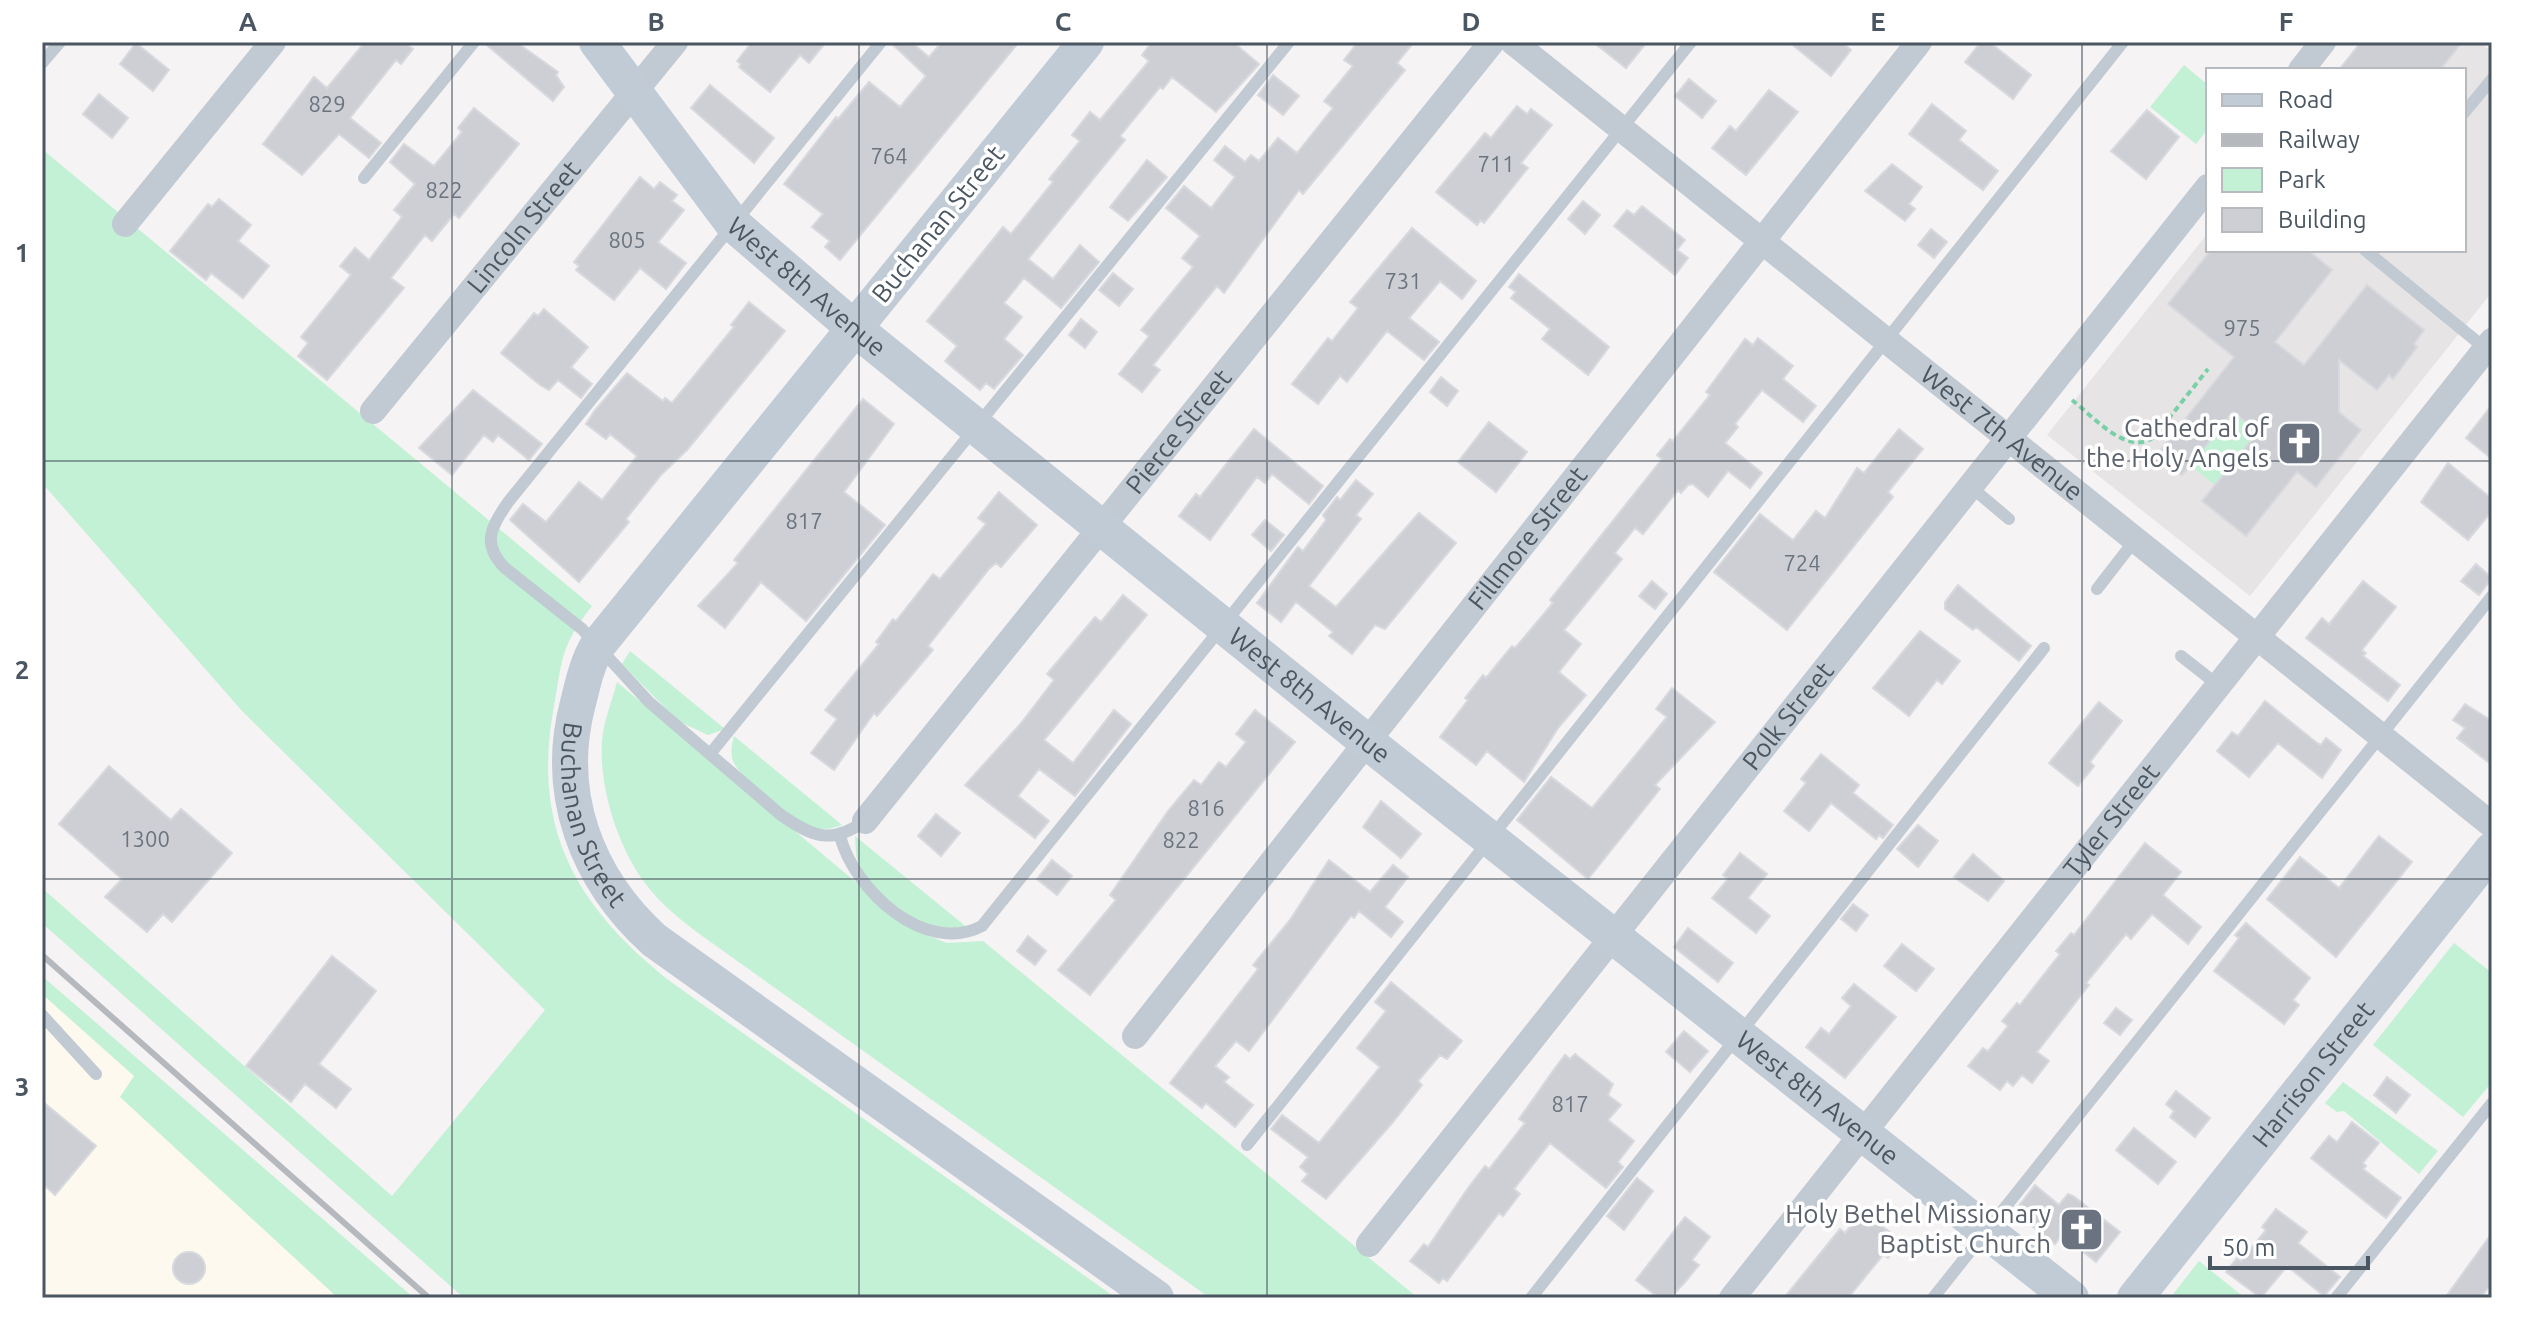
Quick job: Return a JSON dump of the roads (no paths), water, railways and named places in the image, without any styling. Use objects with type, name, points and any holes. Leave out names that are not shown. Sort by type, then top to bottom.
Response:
[{"type":"street","points":[[125,224],[273,42]]},
{"type":"street","name":"West 8th Avenue","points":[[597,42],[733,224],[854,328],[1366,741],[2071,1298]]},
{"type":"street","name":"Lincoln Street","points":[[373,411],[675,42]]},
{"type":"street","name":"Buchanan Street","points":[[1086,42],[598,645],[587,666],[574,715],[570,792],[593,862],[626,912],[669,950],[1156,1298]]},
{"type":"street","name":"Pierce Street","points":[[865,821],[1492,42]]},
{"type":"street","name":"West 7th Avenue","points":[[1513,42],[2492,825]]},
{"type":"street","name":"Fillmore Street","points":[[1135,1036],[1919,42]]},
{"type":"street","points":[[2303,68],[2323,42]]},
{"type":"street","name":"Polk Street","points":[[1369,1244],[2206,190]]},
{"type":"street","name":"Tyler Street","points":[[1732,1298],[2489,345]]},
{"type":"street","name":"Harrison Street","points":[[2135,1298],[2492,850]]},
{"type":"lane","points":[[42,63],[60,42]]},
{"type":"lane","points":[[364,178],[474,42]]},
{"type":"lane","points":[[865,821],[840,836],[801,829],[624,678],[598,645],[496,559],[489,536],[493,523],[881,42]]},
{"type":"lane","points":[[710,754],[1289,42]]},
{"type":"lane","points":[[840,836],[854,871],[910,922],[942,935],[955,936],[982,926],[1691,42]]},
{"type":"lane","points":[[1247,1145],[2123,42]]},
{"type":"lane","points":[[2466,111],[2492,79]]},
{"type":"lane","points":[[2368,252],[2489,345]]},
{"type":"lane","points":[[1971,487],[2009,519]]},
{"type":"lane","points":[[2097,589],[2135,540]]},
{"type":"lane","points":[[1933,1298],[2492,596]]},
{"type":"lane","points":[[1531,1298],[2044,648]]},
{"type":"lane","points":[[2181,656],[2218,685]]},
{"type":"lane","points":[[42,1015],[96,1074]]},
{"type":"lane","points":[[2336,1298],[2492,1103]]},
{"type":"railway","points":[[42,955],[429,1298]]},
{"type":"place","name":"Cathedral of the Holy Angels","points":[[2300,443]]},
{"type":"place","name":"Holy Bethel Missionary Baptist Church","points":[[2082,1229]]}]
